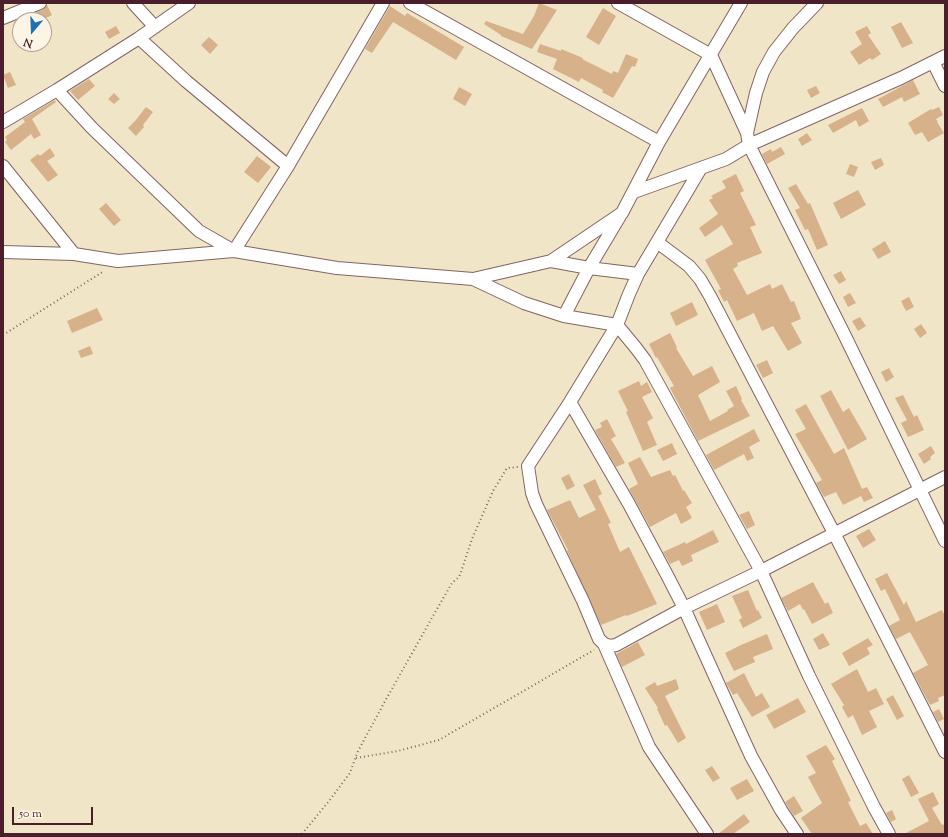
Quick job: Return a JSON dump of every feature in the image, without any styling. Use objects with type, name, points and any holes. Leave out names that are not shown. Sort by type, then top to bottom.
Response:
[{"type":"street","points":[[3,18],[12,8],[40,3]]},
{"type":"street","points":[[134,3],[154,27]]},
{"type":"street","points":[[3,122],[139,38],[189,3]]},
{"type":"street","points":[[234,251],[288,166],[383,3]]},
{"type":"street","points":[[410,3],[659,142]]},
{"type":"street","points":[[618,3],[711,55],[747,133],[749,145],[844,334],[945,541]]},
{"type":"street","points":[[564,316],[589,268],[634,192],[659,142],[741,3]]},
{"type":"street","points":[[747,133],[756,93],[763,72],[774,52],[793,28],[817,3]]},
{"type":"street","points":[[139,38],[186,82],[288,166]]},
{"type":"street","points":[[634,192],[726,159],[749,145],[945,56]]},
{"type":"street","points":[[933,62],[945,86]]},
{"type":"street","points":[[57,90],[92,128],[199,231],[234,251]]},
{"type":"street","points":[[3,166],[74,254]]},
{"type":"street","points":[[701,168],[638,274],[617,325],[570,402],[528,466],[532,493],[536,504],[583,601],[599,639],[604,644],[649,747],[707,834]]},
{"type":"street","points":[[473,280],[551,261],[622,213]]},
{"type":"street","points":[[657,242],[690,266],[700,279],[834,533],[945,752]]},
{"type":"street","points":[[3,252],[74,254],[118,261],[234,251],[337,268],[473,280],[524,302],[564,316],[617,325],[644,360],[761,571],[809,676],[889,834]]},
{"type":"street","points":[[551,261],[589,268],[638,274]]},
{"type":"street","points":[[570,402],[630,504],[684,608],[748,750],[781,810],[797,834]]},
{"type":"street","points":[[604,644],[610,646],[616,645],[684,608],[761,571],[945,477]]},
{"type":"path","points":[[3,335],[118,261]]},
{"type":"path","points":[[302,834],[330,801],[350,773],[357,753],[384,703],[452,583],[459,577],[472,539],[496,485],[506,468],[528,466]]},
{"type":"path","points":[[356,758],[398,751],[439,740],[604,644]]},
{"type":"building","points":[[539,3],[557,10],[532,49],[501,36],[484,24],[486,21],[523,34],[534,16]]},
{"type":"building","points":[[47,5],[50,12],[37,12],[43,10]]},
{"type":"building","points":[[390,6],[405,16],[407,13],[464,47],[456,60],[393,22],[372,53],[365,49]]},
{"type":"building","points":[[603,8],[616,16],[599,45],[586,37]]},
{"type":"building","points":[[901,22],[913,43],[902,48],[891,27]]},
{"type":"building","points":[[116,26],[120,33],[109,39],[105,32]]},
{"type":"building","points":[[867,26],[871,33],[868,35],[881,54],[872,60],[870,58],[859,65],[850,52],[862,44],[855,32]]},
{"type":"building","points":[[209,37],[218,45],[210,54],[201,45]]},
{"type":"building","points":[[540,44],[561,51],[561,49],[583,58],[582,59],[612,74],[613,71],[618,73],[626,54],[638,59],[635,67],[632,66],[613,98],[602,92],[603,90],[581,78],[579,82],[553,69],[557,59],[537,52]]},
{"type":"building","points":[[10,72],[16,85],[8,88],[3,75]]},
{"type":"building","points":[[89,79],[95,86],[78,100],[70,91]]},
{"type":"building","points":[[913,80],[920,94],[904,102],[902,97],[883,107],[878,99]]},
{"type":"building","points":[[816,86],[820,93],[811,98],[807,90]]},
{"type":"building","points":[[459,87],[472,94],[465,106],[453,99]]},
{"type":"building","points":[[114,93],[120,99],[114,104],[108,99]]},
{"type":"building","points":[[55,100],[56,102],[32,119],[41,135],[34,139],[31,134],[11,150],[5,142],[7,140],[5,137],[25,122],[23,119]]},
{"type":"building","points":[[146,107],[153,112],[143,125],[144,127],[136,136],[128,128]]},
{"type":"building","points":[[939,107],[943,115],[936,119],[944,133],[928,142],[922,132],[915,135],[908,123],[931,109],[932,110]]},
{"type":"building","points":[[862,108],[869,121],[859,127],[856,120],[833,133],[828,125]]},
{"type":"building","points":[[807,133],[812,140],[802,146],[798,139]]},
{"type":"building","points":[[781,147],[785,154],[767,164],[762,154],[771,149],[772,152]]},
{"type":"building","points":[[50,148],[55,156],[47,161],[58,175],[48,182],[30,160],[38,154],[40,156]]},
{"type":"building","points":[[257,156],[271,167],[258,183],[244,172]]},
{"type":"building","points":[[881,158],[884,165],[875,170],[871,162]]},
{"type":"building","points":[[850,164],[858,167],[854,177],[846,174]]},
{"type":"building","points":[[736,174],[744,191],[740,193],[756,225],[750,227],[762,253],[737,263],[738,266],[733,269],[747,295],[770,284],[772,289],[782,284],[791,302],[794,301],[801,319],[791,323],[802,343],[788,351],[773,326],[762,331],[754,313],[737,321],[727,300],[724,302],[718,290],[721,289],[705,260],[733,244],[722,225],[705,237],[699,228],[718,214],[709,200],[713,198],[711,196],[726,188],[722,181]]},
{"type":"building","points":[[796,184],[808,204],[810,203],[828,245],[817,250],[808,229],[805,230],[795,210],[800,208],[788,188]]},
{"type":"building","points":[[858,190],[866,205],[841,219],[833,203]]},
{"type":"building","points":[[106,203],[121,220],[114,226],[99,209]]},
{"type":"building","points":[[885,241],[891,252],[878,259],[872,249]]},
{"type":"building","points":[[841,271],[846,280],[839,284],[833,275]]},
{"type":"building","points":[[850,293],[856,303],[848,307],[843,297]]},
{"type":"building","points":[[909,297],[914,307],[906,311],[901,301]]},
{"type":"building","points":[[692,302],[698,315],[676,326],[670,313]]},
{"type":"building","points":[[97,308],[103,320],[72,333],[67,321]]},
{"type":"building","points":[[860,317],[866,326],[858,331],[852,321]]},
{"type":"building","points":[[921,324],[927,333],[920,338],[914,329]]},
{"type":"building","points":[[670,333],[677,347],[676,348],[693,376],[712,366],[720,382],[698,395],[710,421],[734,406],[726,391],[736,386],[742,399],[741,400],[750,416],[698,441],[670,388],[674,386],[649,344]]},
{"type":"building","points":[[90,346],[93,354],[81,358],[78,351]]},
{"type":"building","points":[[767,360],[773,373],[763,378],[756,365]]},
{"type":"building","points":[[889,368],[894,377],[886,382],[881,372]]},
{"type":"building","points":[[639,381],[641,386],[647,382],[652,392],[642,397],[653,418],[647,422],[657,445],[643,451],[626,412],[628,411],[618,391]]},
{"type":"building","points":[[831,390],[843,412],[849,408],[867,439],[848,450],[820,396]]},
{"type":"building","points":[[903,395],[914,417],[917,415],[924,430],[908,437],[901,423],[907,420],[895,398]]},
{"type":"building","points":[[806,404],[834,454],[844,448],[862,489],[867,487],[873,498],[864,502],[861,496],[843,505],[836,492],[824,497],[816,483],[822,480],[795,434],[806,429],[795,410]]},
{"type":"building","points":[[607,419],[616,436],[611,439],[625,463],[616,467],[595,430],[602,427],[600,423]]},
{"type":"building","points":[[754,429],[760,441],[749,447],[754,458],[747,461],[744,454],[714,470],[706,455]]},
{"type":"building","points":[[672,443],[677,454],[663,461],[657,450]]},
{"type":"building","points":[[931,446],[935,453],[930,457],[931,459],[924,464],[918,454]]},
{"type":"building","points":[[640,457],[651,477],[670,470],[673,476],[675,475],[683,491],[684,490],[692,503],[686,507],[692,518],[681,524],[676,513],[650,527],[629,489],[638,484],[628,463]]},
{"type":"building","points":[[569,474],[575,486],[567,490],[561,478]]},
{"type":"building","points":[[595,479],[602,494],[598,496],[611,523],[608,524],[620,552],[629,547],[657,604],[601,625],[567,551],[568,550],[547,510],[570,500],[579,518],[596,510],[583,485]]},
{"type":"building","points":[[749,511],[755,525],[747,529],[739,515]]},
{"type":"building","points":[[869,529],[876,540],[863,548],[856,536]]},
{"type":"building","points":[[713,530],[719,542],[691,555],[693,561],[682,566],[679,560],[670,564],[663,552],[685,542],[686,544]]},
{"type":"building","points":[[887,573],[904,605],[906,601],[916,622],[942,610],[945,616],[945,695],[938,698],[939,701],[930,705],[913,673],[928,665],[910,632],[896,639],[889,626],[900,620],[885,589],[881,591],[875,579]]},
{"type":"building","points":[[813,582],[825,604],[828,602],[833,613],[812,624],[800,604],[788,611],[781,598]]},
{"type":"building","points":[[748,590],[757,611],[758,610],[762,618],[743,628],[739,620],[742,618],[732,596]]},
{"type":"building","points":[[717,604],[725,622],[707,630],[699,612]]},
{"type":"building","points":[[823,633],[830,645],[819,650],[813,639]]},
{"type":"building","points":[[767,634],[773,649],[753,657],[755,662],[734,671],[725,653]]},
{"type":"building","points":[[868,638],[873,645],[867,648],[870,654],[849,666],[842,653]]},
{"type":"building","points":[[638,642],[645,655],[622,667],[616,654]]},
{"type":"building","points":[[857,669],[868,692],[876,688],[884,704],[869,711],[877,727],[862,735],[853,715],[848,718],[842,707],[844,705],[831,684]]},
{"type":"building","points":[[744,673],[756,697],[762,693],[770,707],[752,717],[737,693],[733,695],[726,683]]},
{"type":"building","points":[[676,679],[679,689],[665,696],[686,738],[678,743],[667,725],[665,726],[657,709],[658,708],[645,688],[655,682],[657,686]]},
{"type":"building","points":[[893,695],[904,716],[897,720],[886,699]]},
{"type":"building","points":[[798,698],[806,712],[774,729],[766,715]]},
{"type":"building","points":[[939,709],[944,719],[938,722],[933,712]]},
{"type":"building","points":[[826,745],[835,759],[832,761],[851,801],[848,802],[860,826],[866,823],[873,834],[812,834],[801,818],[822,803],[808,777],[816,773],[806,756]]},
{"type":"building","points":[[712,766],[720,778],[713,782],[705,770]]},
{"type":"building","points":[[909,775],[919,793],[911,797],[902,779]]},
{"type":"building","points":[[747,779],[754,791],[737,800],[730,788]]},
{"type":"building","points":[[933,792],[939,804],[932,808],[942,825],[945,824],[945,834],[904,834],[929,821],[918,799]]},
{"type":"building","points":[[794,796],[803,811],[794,816],[785,802]]},
{"type":"building","points":[[892,810],[896,819],[891,822],[886,813]]},
{"type":"building","points":[[744,814],[750,822],[733,834],[718,834]]}]
